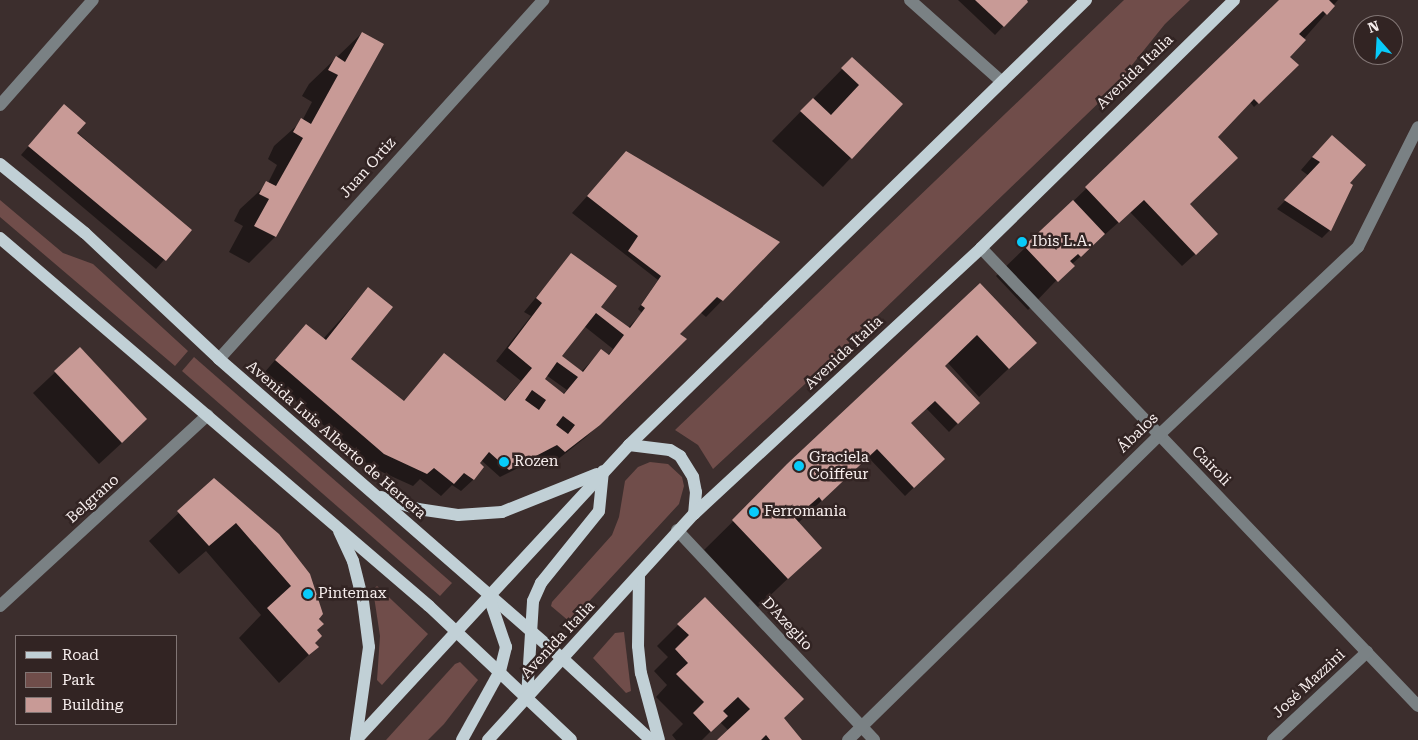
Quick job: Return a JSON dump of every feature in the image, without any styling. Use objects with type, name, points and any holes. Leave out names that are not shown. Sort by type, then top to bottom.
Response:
[{"type":"main road","points":[[356,740],[603,471],[1086,0]]},
{"type":"main road","points":[[1214,18],[1225,0]]},
{"type":"main road","name":"Avenida Italia","points":[[488,740],[639,576],[677,530],[980,248],[1234,0]]},
{"type":"main road","name":"Avenida Luis Alberto de Herrera","points":[[0,164],[85,233],[218,359],[562,658],[651,740]]},
{"type":"main road","points":[[0,238],[336,524],[456,631],[571,740]]},
{"type":"main road","points":[[629,445],[670,450],[680,456],[693,477],[696,492],[694,514]]},
{"type":"main road","points":[[376,496],[418,510],[442,513],[502,512],[603,471]]},
{"type":"main road","points":[[527,697],[533,601],[541,583],[599,511],[603,471]]},
{"type":"main road","points":[[336,524],[353,561],[363,601],[368,647],[356,740]]},
{"type":"main road","points":[[639,576],[638,646],[641,673],[659,740]]},
{"type":"main road","points":[[462,740],[500,672],[506,647],[488,595]]},
{"type":"street","points":[[0,105],[92,0]]},
{"type":"street","name":"Juan Ortiz","points":[[218,359],[543,0]]},
{"type":"street","points":[[910,0],[1002,82]]},
{"type":"street","name":"Ábalos","points":[[848,740],[1159,435],[1358,247],[1418,127]]},
{"type":"street","name":"Cairoli","points":[[980,248],[1418,706]]},
{"type":"street","name":"Belgrano","points":[[0,606],[208,415]]},
{"type":"street","name":"D'Azeglio","points":[[677,530],[874,740]]},
{"type":"street","name":"José Mazzini","points":[[1273,740],[1367,652]]},
{"type":"green space","points":[[1124,0],[1190,0],[1165,24],[1111,91],[845,347],[713,469],[698,445],[675,430]]},
{"type":"green space","points":[[0,200],[63,253],[93,264],[188,351],[175,366],[0,217]]},
{"type":"green space","points":[[194,357],[452,583],[440,596],[182,371]]},
{"type":"green space","points":[[650,462],[668,464],[682,477],[684,486],[679,504],[570,622],[551,606],[552,602],[612,535],[619,517],[625,481],[638,467]]},
{"type":"green space","points":[[377,586],[428,634],[382,685],[377,680],[380,636],[373,590]]},
{"type":"green space","points":[[624,632],[631,691],[626,693],[593,658],[615,633]]},
{"type":"green space","points":[[460,662],[478,680],[444,724],[428,740],[386,740],[455,664]]},
{"type":"building","points":[[975,0],[1027,0],[1028,2],[1004,27]]},
{"type":"building","points":[[1279,0],[1329,0],[1335,6],[1327,15],[1323,11],[1299,34],[1306,40],[1290,57],[1299,65],[1259,104],[1254,99],[1218,137],[1238,158],[1190,204],[1218,234],[1196,255],[1144,200],[1119,223],[1085,187]]},
{"type":"building","points":[[362,32],[384,44],[276,237],[254,226],[269,199],[259,194],[266,181],[276,186],[303,138],[293,132],[301,118],[311,124],[338,75],[328,70],[336,56],[345,62]]},
{"type":"building","points":[[852,57],[903,104],[852,159],[800,111],[813,98],[831,115],[859,85],[841,68]]},
{"type":"building","points":[[64,104],[86,123],[77,133],[192,230],[166,261],[28,146]]},
{"type":"building","points":[[1332,135],[1366,165],[1350,183],[1353,185],[1331,231],[1284,200],[1320,162],[1312,157]]},
{"type":"building","points":[[626,151],[780,242],[723,301],[717,297],[680,334],[687,339],[600,425],[565,452],[557,445],[509,470],[489,452],[480,463],[484,467],[474,480],[464,473],[454,484],[434,468],[427,474],[384,454],[275,360],[306,324],[326,340],[368,287],[393,307],[351,359],[404,401],[444,353],[505,401],[532,368],[508,348],[542,303],[536,298],[571,253],[617,286],[601,307],[630,328],[645,308],[641,305],[661,276],[628,251],[638,236],[587,196]],"holes":[[[596,313],[624,335],[609,355],[601,349],[583,372],[562,356]],[[557,362],[578,377],[564,394],[545,379]],[[532,390],[546,400],[539,410],[525,400]],[[563,416],[575,425],[568,434],[556,425]]]},
{"type":"building","points":[[1073,200],[1105,234],[1081,257],[1078,254],[1070,261],[1075,266],[1058,282],[1024,246]]},
{"type":"building","points":[[980,283],[1037,343],[1009,369],[977,335],[945,366],[980,403],[958,424],[935,401],[911,423],[945,459],[914,488],[877,449],[822,501],[819,497],[795,518],[822,548],[788,579],[732,520],[787,464]]},
{"type":"building","points":[[80,347],[147,419],[122,443],[54,371]]},
{"type":"building","points":[[214,478],[279,534],[310,574],[323,614],[319,619],[324,624],[317,630],[322,636],[315,643],[319,647],[309,655],[267,608],[291,586],[236,523],[209,546],[177,511]]},
{"type":"building","points":[[705,597],[804,699],[784,718],[802,740],[770,740],[766,735],[761,740],[717,740],[750,709],[738,697],[723,711],[728,716],[711,732],[693,713],[704,702],[676,674],[688,663],[675,649],[689,635],[677,624]]},
{"type":"place","name":"Ibis L.A.","points":[[1022,242]]},
{"type":"place","name":"Rozen","points":[[504,462]]},
{"type":"place","name":"Graciela Coiffeur","points":[[799,466]]},
{"type":"place","name":"Ferromania","points":[[754,512]]},
{"type":"place","name":"Pintemax","points":[[308,594]]}]
